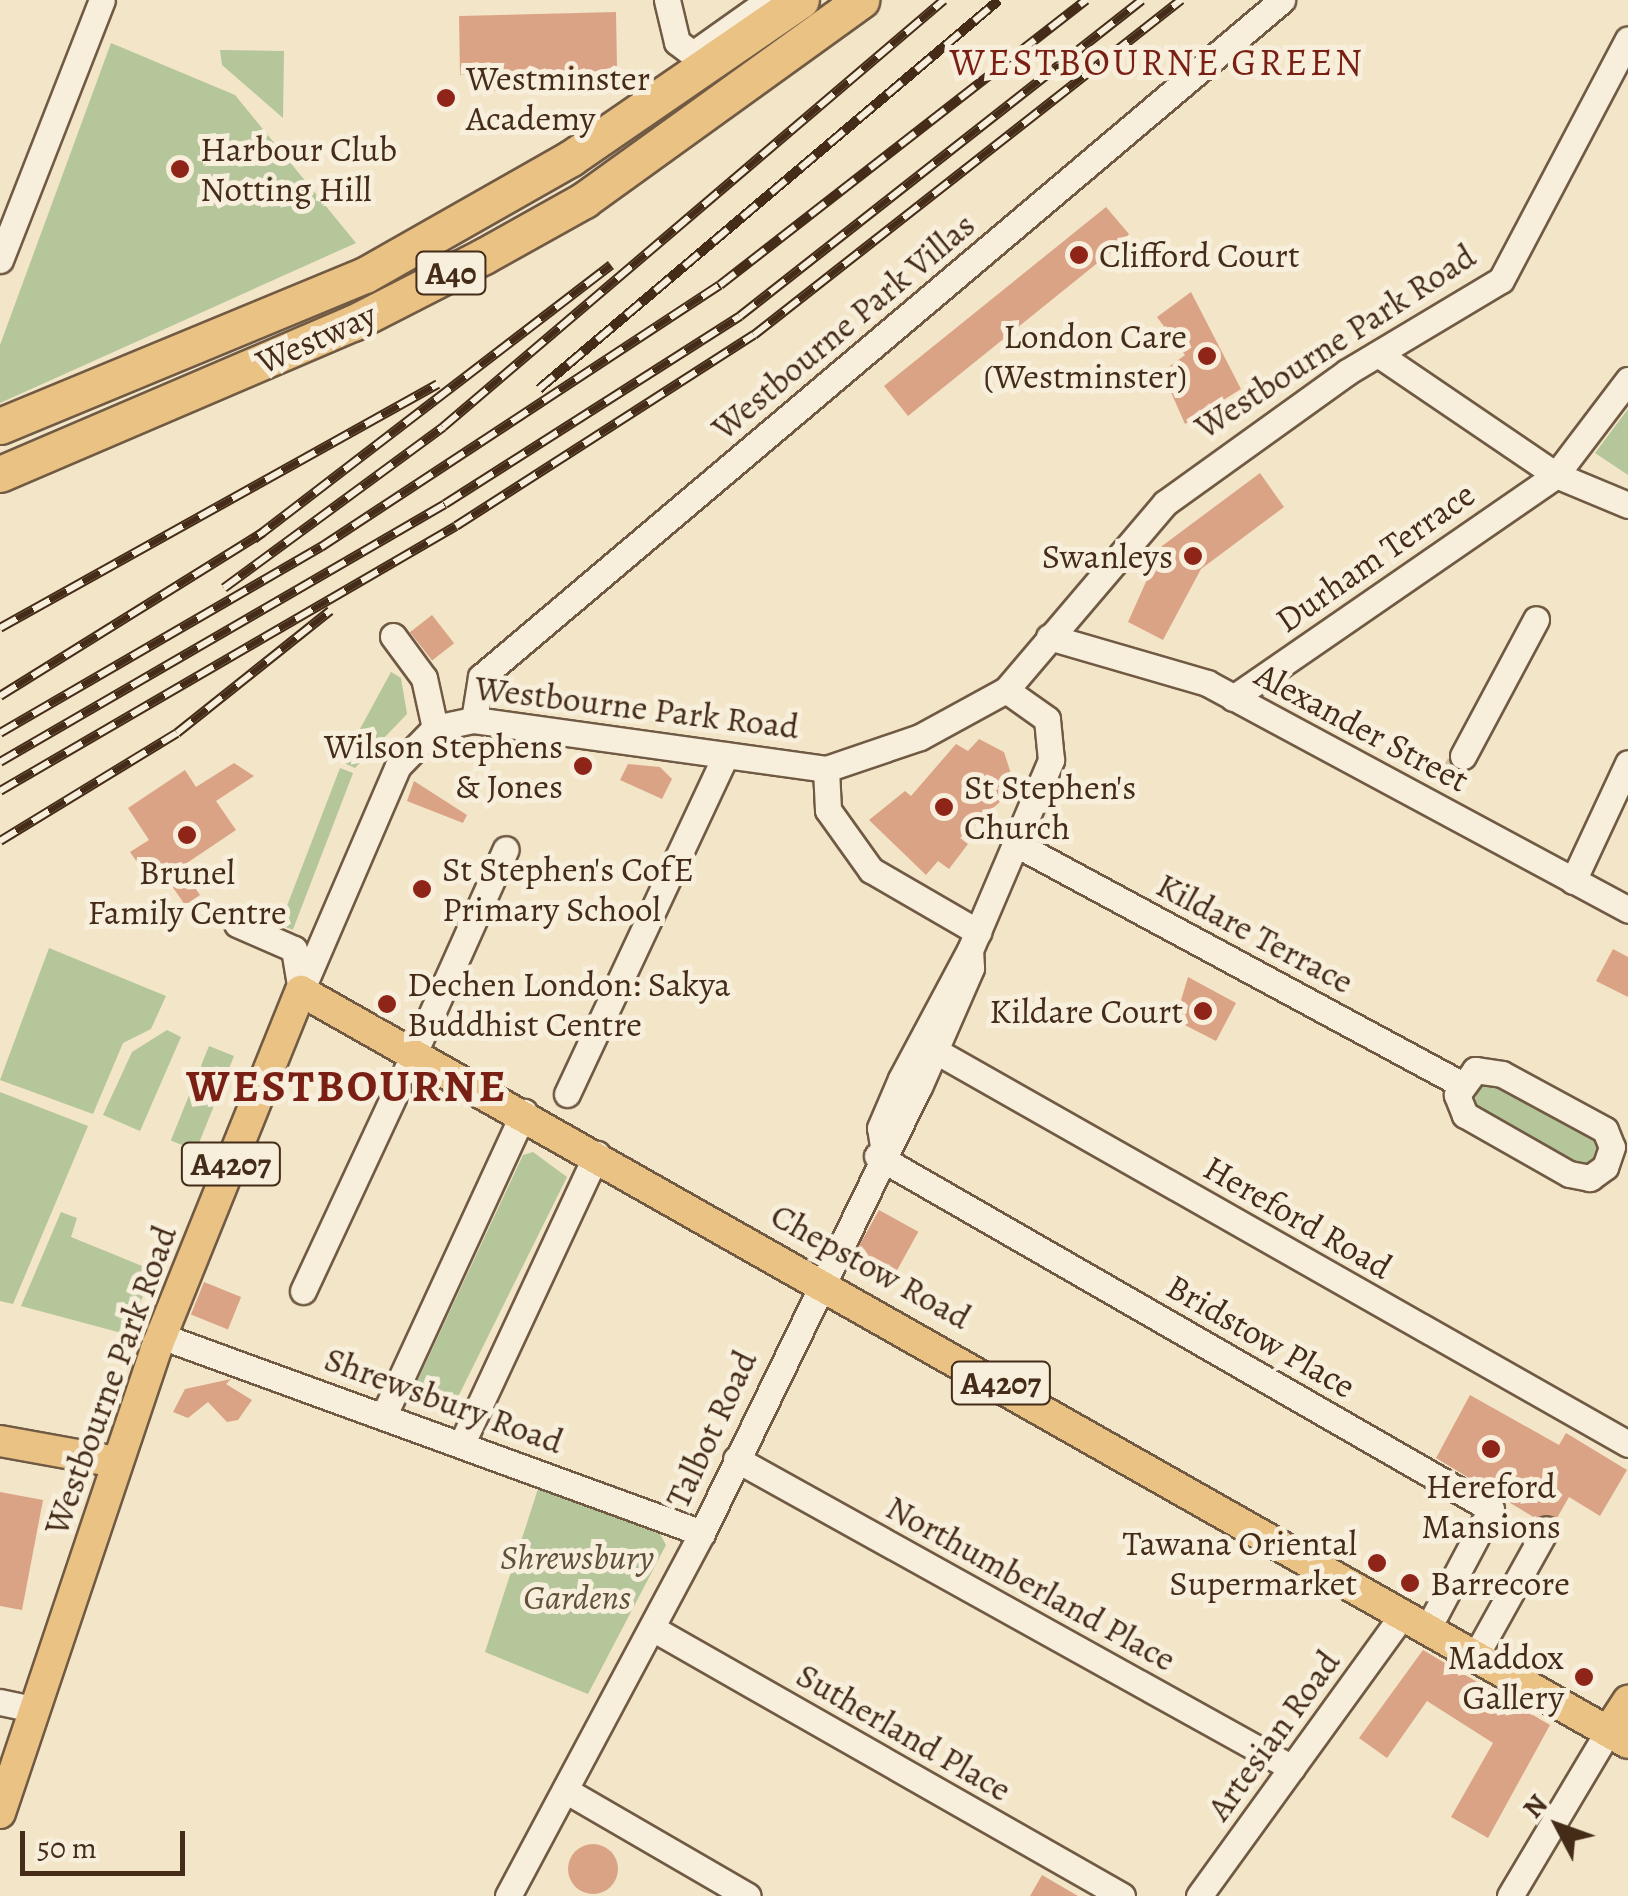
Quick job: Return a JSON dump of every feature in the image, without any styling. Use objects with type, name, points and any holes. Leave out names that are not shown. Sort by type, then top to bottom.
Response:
[{"type":"highway","name":"Westway","points":[[0,426],[366,275],[571,158],[801,0]]},
{"type":"highway","name":"Westway","points":[[0,474],[353,324],[484,256],[584,200],[862,0]]},
{"type":"main road","name":"Chepstow Road","points":[[300,991],[406,1071],[524,1112],[1619,1736]]},
{"type":"main road","name":"Westbourne Park Road","points":[[0,1813],[161,1336],[300,991]]},
{"type":"main road","points":[[0,1442],[116,1462]]},
{"type":"main road","points":[[1619,1736],[1628,1701]]},
{"type":"street","points":[[0,260],[102,0]]},
{"type":"street","points":[[667,0],[677,42],[694,54],[768,0]]},
{"type":"street","name":"Westbourne Park Villas","points":[[474,720],[481,677],[1282,0]]},
{"type":"street","name":"Westbourne Park Road","points":[[300,991],[398,766],[435,728],[474,720],[826,769],[920,737],[1006,690],[1165,503],[1378,354],[1502,280],[1628,40]]},
{"type":"street","points":[[1378,354],[1556,475],[1628,504]]},
{"type":"street","name":"Durham Terrace","points":[[1234,698],[1556,475],[1628,380]]},
{"type":"street","points":[[1463,756],[1536,620]]},
{"type":"street","points":[[392,636],[424,678],[435,728]]},
{"type":"street","name":"Alexander Street","points":[[1050,637],[1234,698],[1441,796],[1573,881],[1628,910]]},
{"type":"street","name":"Talbot Road","points":[[880,1151],[880,1128],[900,1079],[974,941],[1056,741],[1047,719],[1006,690]]},
{"type":"street","points":[[567,1094],[726,756]]},
{"type":"street","points":[[1573,881],[1628,763]]},
{"type":"street","points":[[826,769],[828,810],[871,870],[974,941]]},
{"type":"street","name":"Kildare Terrace","points":[[1016,844],[1461,1084]]},
{"type":"street","points":[[303,1290],[506,849]]},
{"type":"street","points":[[237,924],[294,948],[300,991]]},
{"type":"street","name":"Talbot Road","points":[[508,1896],[702,1532],[880,1151],[972,968],[974,941]]},
{"type":"street","name":"Hereford Road","points":[[934,1050],[1628,1444]]},
{"type":"street","points":[[1492,1070],[1598,1125],[1611,1136],[1605,1167],[1590,1178],[1569,1174],[1477,1124],[1459,1106],[1461,1084],[1492,1070]]},
{"type":"street","points":[[384,1415],[524,1112]]},
{"type":"street","name":"Bridstow Place","points":[[880,1151],[1490,1509],[1415,1621]]},
{"type":"street","points":[[462,1443],[597,1154]]},
{"type":"street","name":"Shrewsbury Road","points":[[161,1336],[702,1532]]},
{"type":"street","name":"Northumberland Place","points":[[736,1458],[1292,1768]]},
{"type":"street","points":[[1476,1655],[1546,1529]]},
{"type":"street","name":"Artesian Road","points":[[1199,1896],[1292,1768],[1415,1621]]},
{"type":"street","name":"Sutherland Place","points":[[652,1628],[1122,1896]]},
{"type":"street","points":[[0,1702],[34,1709]]},
{"type":"street","points":[[1510,1896],[1619,1736]]},
{"type":"street","points":[[564,1790],[748,1896]]},
{"type":"green space","name":"Harbour Club Notting Hill","points":[[111,43],[235,95],[356,243],[0,403],[0,345]]},
{"type":"green space","points":[[220,50],[284,51],[283,118],[222,65]]},
{"type":"green space","points":[[1628,409],[1628,475],[1595,453]]},
{"type":"green space","points":[[391,672],[401,678],[407,714],[355,768],[342,762]]},
{"type":"green space","points":[[340,768],[353,773],[293,930],[280,925]]},
{"type":"green space","points":[[49,948],[166,996],[151,1029],[123,1043],[93,1114],[0,1080]]},
{"type":"green space","points":[[167,1030],[181,1037],[140,1131],[103,1115],[132,1052]]},
{"type":"green space","points":[[209,1046],[234,1056],[196,1151],[171,1141]]},
{"type":"green space","points":[[1496,1083],[1597,1139],[1601,1158],[1583,1168],[1474,1106],[1477,1088]]},
{"type":"green space","points":[[0,1092],[88,1126],[13,1304],[0,1301]]},
{"type":"green space","points":[[533,1152],[567,1177],[451,1411],[414,1388],[523,1155]]},
{"type":"green space","points":[[61,1212],[77,1218],[71,1237],[152,1270],[129,1335],[21,1306]]},
{"type":"green space","name":"Shrewsbury Gardens","points":[[538,1489],[660,1534],[666,1545],[588,1694],[485,1652]]},
{"type":"building","points":[[616,12],[617,66],[586,74],[587,88],[482,91],[481,74],[460,75],[459,16]]},
{"type":"building","points":[[1106,207],[1129,234],[1121,244],[908,416],[884,386]]},
{"type":"building","name":"London Care (Westminster)","points":[[1191,292],[1241,389],[1185,424],[1162,372],[1185,355],[1157,317]]},
{"type":"building","name":"Swanleys","points":[[1260,473],[1284,507],[1201,569],[1163,640],[1128,622],[1162,546]]},
{"type":"building","points":[[432,615],[454,643],[432,661],[410,632]]},
{"type":"building","name":"St Stephen's Church","points":[[979,739],[1004,752],[1012,777],[1001,801],[960,838],[968,844],[949,869],[938,861],[926,875],[869,820],[905,791],[911,796],[956,744],[968,751]]},
{"type":"building","name":"Brunel Family Centre","points":[[234,763],[254,776],[216,801],[236,830],[181,867],[200,895],[185,905],[165,876],[153,885],[130,852],[149,840],[128,808],[185,770],[196,787]]},
{"type":"building","points":[[628,764],[660,767],[672,779],[662,799],[620,780]]},
{"type":"building","points":[[414,781],[467,815],[463,823],[407,801]]},
{"type":"building","points":[[1613,949],[1628,957],[1628,997],[1596,981]]},
{"type":"building","name":"Kildare Court","points":[[1188,977],[1236,1003],[1216,1041],[1175,1020]]},
{"type":"building","points":[[879,1210],[918,1232],[887,1289],[847,1267]]},
{"type":"building","points":[[204,1282],[241,1297],[228,1329],[191,1314]]},
{"type":"building","points":[[231,1379],[226,1384],[252,1400],[238,1420],[227,1422],[208,1402],[188,1418],[173,1412],[185,1389]]},
{"type":"building","points":[[1470,1395],[1559,1445],[1566,1433],[1627,1470],[1600,1516],[1569,1497],[1557,1518],[1535,1518],[1436,1458]]},
{"type":"building","points":[[0,1492],[43,1500],[22,1610],[0,1606]]},
{"type":"building","points":[[1423,1650],[1550,1725],[1488,1838],[1451,1817],[1493,1743],[1427,1701],[1387,1758],[1359,1738]]},
{"type":"building","points":[[593,1844],[610,1852],[618,1869],[610,1886],[593,1894],[576,1886],[568,1869],[576,1852]]},
{"type":"building","points":[[1042,1875],[1078,1896],[1030,1896]]},
{"type":"tunnel","points":[[1447,786],[1463,756]]},
{"type":"railway","points":[[224,588],[443,427],[944,0]]},
{"type":"railway","points":[[539,389],[999,0]]},
{"type":"railway","points":[[0,733],[321,547],[720,285],[1086,0]]},
{"type":"railway","points":[[0,762],[445,504],[740,316],[1142,0]]},
{"type":"railway","points":[[0,791],[456,526],[754,335],[1181,0]]},
{"type":"railway","points":[[254,539],[611,265]]},
{"type":"railway","points":[[0,628],[438,384]]},
{"type":"railway","points":[[0,696],[263,532]]},
{"type":"railway","points":[[0,841],[177,733],[330,611]]},
{"type":"place","name":"Westminster Academy","points":[[446,98]]},
{"type":"place","name":"Harbour Club Notting Hill","points":[[180,169]]},
{"type":"place","name":"Clifford Court","points":[[1079,255]]},
{"type":"place","name":"London Care (Westminster)","points":[[1207,356]]},
{"type":"place","name":"Swanleys","points":[[1193,556]]},
{"type":"place","name":"Wilson Stephens & Jones","points":[[583,766]]},
{"type":"place","name":"St Stephen's Church","points":[[944,807]]},
{"type":"place","name":"Brunel Family Centre","points":[[187,835]]},
{"type":"place","name":"St Stephen's CofE Primary School","points":[[422,889]]},
{"type":"place","name":"Dechen London: Sakya Buddhist Centre","points":[[387,1004]]},
{"type":"place","name":"Kildare Court","points":[[1203,1011]]},
{"type":"place","name":"Hereford Mansions","points":[[1491,1449]]},
{"type":"place","name":"Tawana Oriental Supermarket","points":[[1377,1563]]},
{"type":"place","name":"Barrecore","points":[[1410,1583]]},
{"type":"place","name":"Maddox Gallery","points":[[1584,1677]]},
{"type":"district","name":"WESTBOURNE GREEN","points":[[1157,63]]},
{"type":"district","name":"WESTBOURNE","points":[[347,1087]]}]
